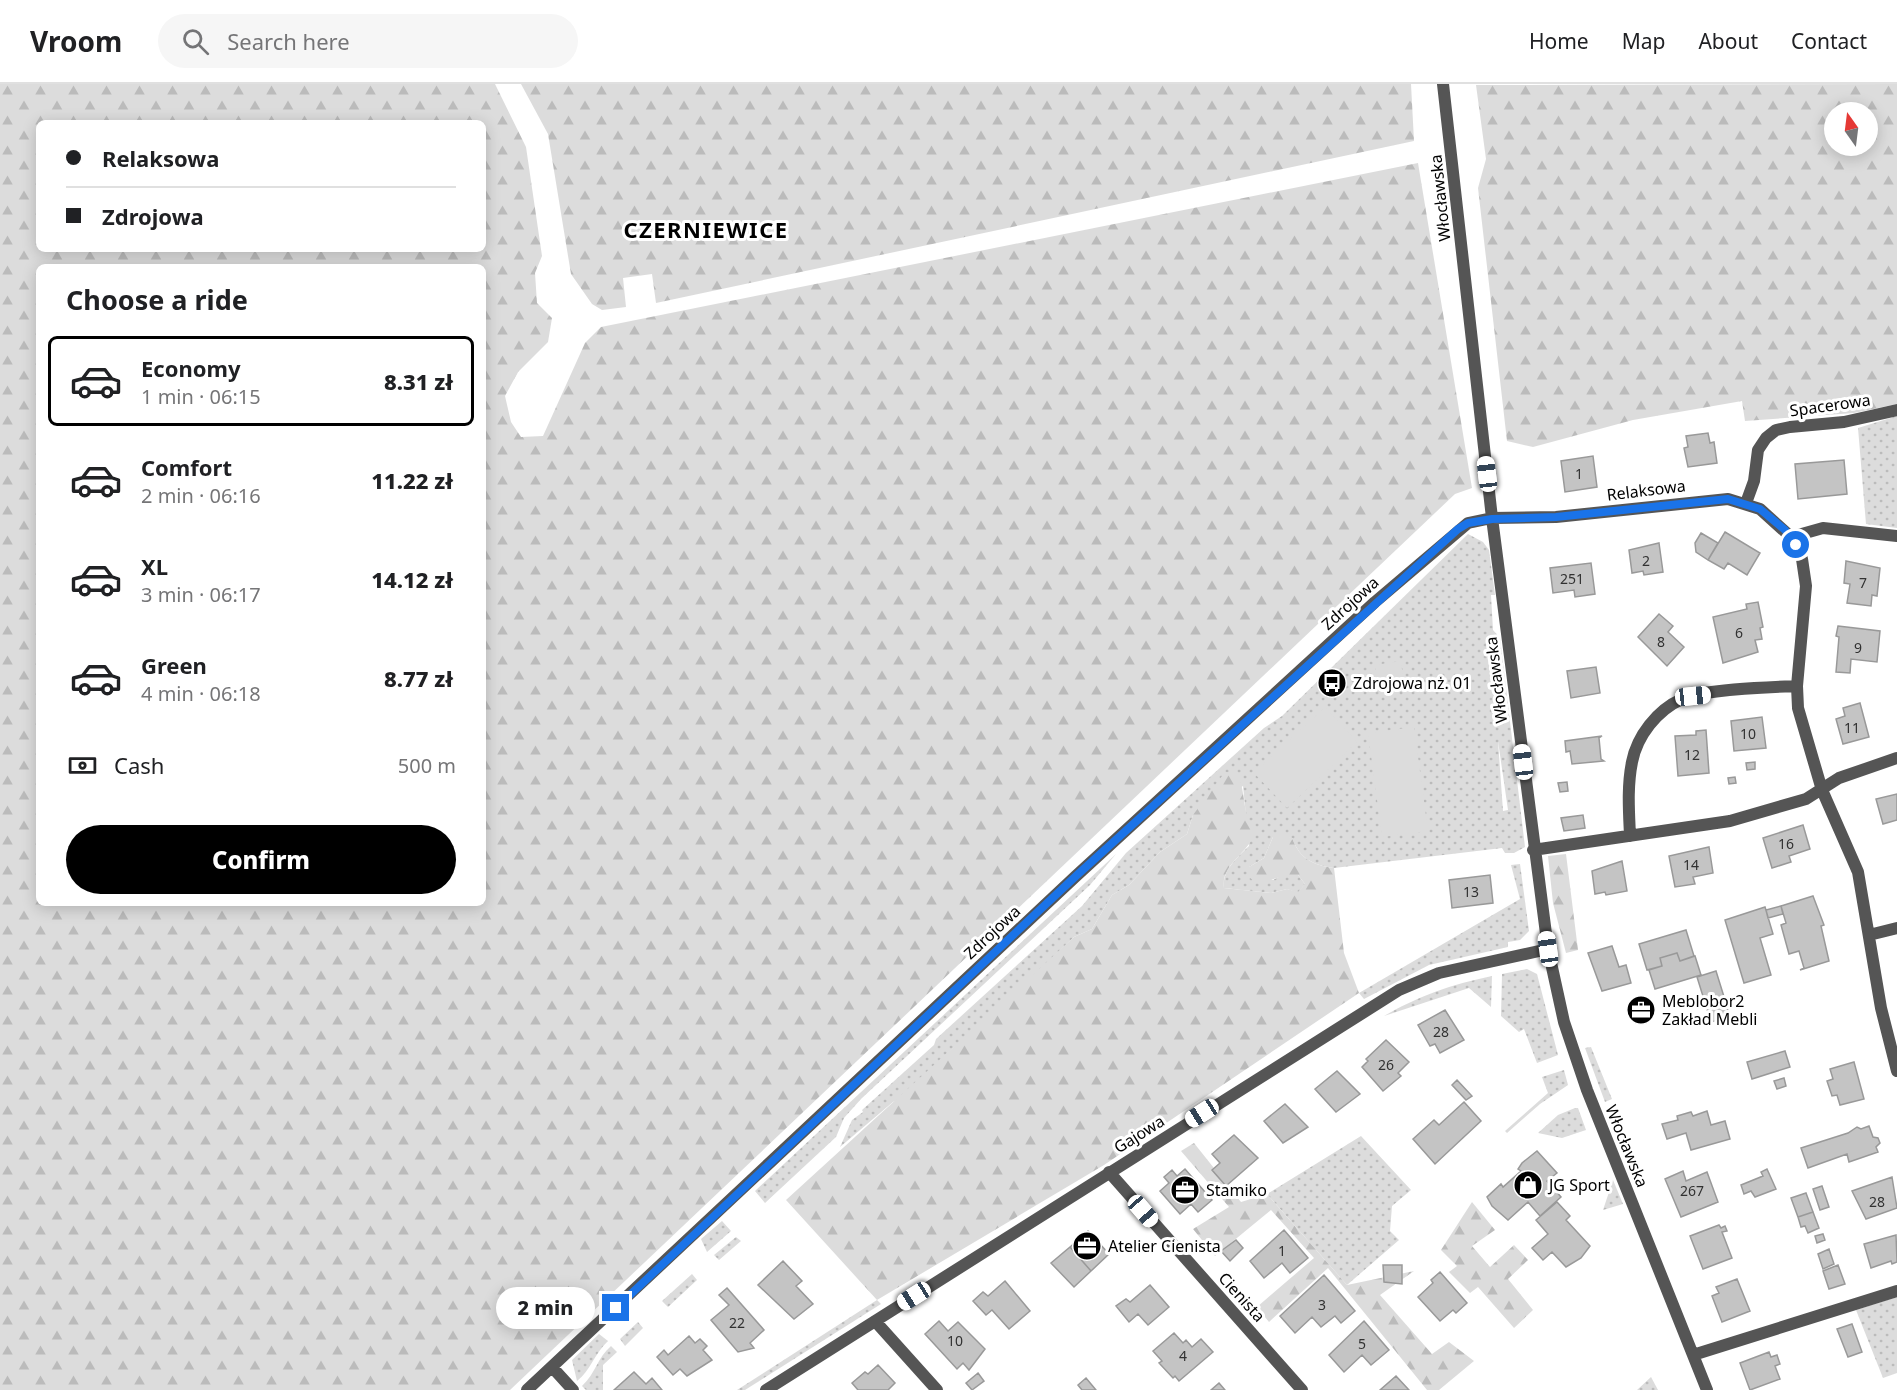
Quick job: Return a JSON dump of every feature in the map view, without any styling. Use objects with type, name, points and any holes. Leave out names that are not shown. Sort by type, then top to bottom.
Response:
[{"type":"street","name":"Włocławska","points":[[1443,84],[1492,519],[1533,850],[1548,949],[1564,1022],[1587,1090],[1707,1390]]},
{"type":"street","name":"Spacerowa","points":[[1746,503],[1754,481],[1758,450],[1766,438],[1776,430],[1844,423],[1897,410]]},
{"type":"street","name":"Relaksowa","points":[[1492,519],[1556,517],[1714,499],[1746,503],[1768,515],[1791,537],[1804,566],[1806,586],[1797,686],[1804,732],[1822,790],[1858,872],[1881,1008],[1897,1071]]},
{"type":"street","name":"Zdrojowa","points":[[527,1390],[1076,876],[1376,602],[1458,529],[1468,523],[1492,519]]},
{"type":"street","points":[[1791,537],[1823,528],[1897,536]]},
{"type":"street","points":[[1630,836],[1628,785],[1633,757],[1645,731],[1661,713],[1688,697],[1797,686]]},
{"type":"street","points":[[1533,850],[1730,821],[1800,801],[1852,772],[1897,758]]},
{"type":"street","points":[[1869,935],[1897,928]]},
{"type":"street","name":"Gajowa","points":[[766,1390],[1399,990],[1439,973],[1548,949]]},
{"type":"street","name":"Cienista","points":[[1109,1172],[1302,1390]]},
{"type":"street","points":[[1693,1355],[1897,1291]]},
{"type":"street","points":[[875,1321],[937,1390]]},
{"type":"street","points":[[552,1367],[573,1390]]},
{"type":"green space","points":[[0,84],[495,84],[526,147],[542,256],[535,273],[537,303],[552,318],[548,342],[518,372],[505,396],[511,422],[521,437],[543,436],[585,343],[601,327],[1418,163],[1472,488],[1455,494],[510,1390],[0,1390]]},
{"type":"green space","points":[[521,84],[1411,84],[1414,141],[656,303],[652,274],[623,278],[626,307],[602,310],[592,304],[571,274],[548,134]]},
{"type":"green space","points":[[1897,84],[1897,404],[1854,413],[1745,421],[1742,401],[1633,420],[1533,447],[1507,441],[1478,188],[1486,159],[1476,85]]},
{"type":"green space","points":[[1897,416],[1897,528],[1866,524],[1858,428]]},
{"type":"green space","points":[[1468,534],[1483,542],[1489,550],[1495,595],[1491,595],[1493,630],[1500,638],[1525,847],[1514,853],[1505,853],[1502,848],[1334,868],[1308,860],[1299,851],[1292,838],[1273,837],[1264,858],[1249,867],[1273,880],[1284,874],[1298,875],[1305,884],[1298,893],[1287,889],[1271,893],[1224,888],[1228,870],[1249,846],[1243,786],[1193,815],[1187,834],[1160,852],[1129,885],[1112,895],[1092,929],[1074,937],[965,1042],[954,1047],[901,1098],[893,1102],[840,1147],[852,1120],[863,1112],[862,1110],[1082,906],[1126,853],[1264,728],[1282,716]],"holes":[[[1498,741],[1508,810],[1503,811]]]},
{"type":"green space","points":[[1401,661],[1403,678],[1378,682],[1375,665]]},
{"type":"green space","points":[[1325,707],[1357,742],[1287,808],[1254,773]]},
{"type":"green space","points":[[1414,727],[1428,831],[1382,837],[1368,733]]},
{"type":"green space","points":[[1225,772],[1238,774],[1248,818],[1255,832],[1252,840],[1227,872],[1224,888],[1271,893],[1287,889],[1298,892],[1305,884],[1298,875],[1256,883],[1248,876],[1249,867],[1264,858],[1273,837],[1281,834],[1292,838],[1299,851],[1308,860],[1334,868],[1344,953],[1359,993],[1104,1165],[877,1300],[786,1200],[1074,937],[1092,929],[1112,895],[1129,885],[1160,852],[1187,834],[1193,815]]},
{"type":"green space","points":[[1116,854],[1090,885],[861,1099],[844,1118],[836,1137],[765,1203],[755,1191]]},
{"type":"green space","points":[[1566,854],[1578,950],[1566,953],[1553,903],[1548,856]]},
{"type":"green space","points":[[1520,864],[1529,931],[1520,940],[1508,942],[1508,947],[1429,965],[1364,999],[1359,993],[1520,899],[1511,865]]},
{"type":"green space","points":[[1527,969],[1537,974],[1558,1055],[1537,1063],[1524,1029],[1519,1032],[1501,1016],[1502,974]]},
{"type":"green space","points":[[1492,976],[1491,1007],[1469,988],[1384,1016],[1436,992]]},
{"type":"green space","points":[[1591,1047],[1612,1099],[1605,1102],[1585,1048]]},
{"type":"green space","points":[[1564,1070],[1568,1085],[1540,1104],[1507,1133],[1505,1131],[1548,1093],[1542,1077]]},
{"type":"green space","points":[[1578,1108],[1586,1130],[1562,1138],[1538,1133],[1558,1115]]},
{"type":"green space","points":[[1361,1136],[1411,1190],[1392,1206],[1390,1231],[1399,1240],[1347,1285],[1267,1194]]},
{"type":"green space","points":[[1627,1137],[1644,1178],[1636,1180],[1620,1140]]},
{"type":"green space","points":[[1194,1143],[1241,1202],[1267,1194],[1347,1285],[1414,1271],[1380,1295],[1432,1354],[1449,1342],[1474,1361],[1439,1390],[1427,1390],[1328,1268],[1269,1322],[1257,1307],[1314,1258],[1271,1210],[1215,1256],[1193,1229],[1229,1207],[1181,1151]]},
{"type":"green space","points":[[1613,1180],[1623,1204],[1603,1210]]},
{"type":"green space","points":[[1472,1202],[1495,1230],[1472,1246],[1490,1267],[1514,1245],[1528,1260],[1508,1279],[1533,1310],[1514,1328],[1478,1287],[1470,1293],[1449,1272],[1457,1266],[1441,1250]]},
{"type":"green space","points":[[722,1221],[731,1231],[707,1252],[701,1239]]},
{"type":"green space","points":[[736,1237],[741,1241],[719,1260],[714,1255]]},
{"type":"green space","points":[[692,1274],[697,1280],[668,1307],[662,1301]]},
{"type":"green space","points":[[1897,1297],[1897,1373],[1883,1378],[1856,1310]]},
{"type":"green space","points":[[877,1300],[881,1304],[745,1390],[737,1390]]},
{"type":"green space","points":[[638,1322],[643,1328],[625,1346],[620,1339]]},
{"type":"green space","points":[[599,1334],[608,1341],[577,1381],[572,1360]]},
{"type":"green space","points":[[611,1346],[617,1352],[603,1365],[603,1390],[586,1390],[582,1386]]},
{"type":"green space","points":[[1651,1377],[1658,1390],[1637,1390]]},
{"type":"building","points":[[1708,433],[1710,443],[1714,442],[1717,463],[1688,467],[1684,448],[1688,447],[1686,436]]},
{"type":"building","points":[[1593,456],[1597,487],[1565,492],[1561,461]]},
{"type":"building","points":[[1844,460],[1847,494],[1798,499],[1795,464]]},
{"type":"building","points":[[1725,532],[1760,553],[1747,575],[1728,563],[1724,569],[1708,560]]},
{"type":"building","points":[[1701,533],[1718,543],[1708,560],[1696,552],[1695,543]]},
{"type":"building","points":[[1659,543],[1663,572],[1644,575],[1643,571],[1632,573],[1629,550]]},
{"type":"building","points":[[1846,561],[1880,568],[1877,596],[1872,595],[1871,606],[1847,603],[1850,584],[1844,583]]},
{"type":"building","points":[[1591,563],[1595,594],[1575,597],[1574,590],[1553,593],[1550,568]]},
{"type":"building","points":[[1758,602],[1763,627],[1760,628],[1762,639],[1755,640],[1758,652],[1723,663],[1713,617],[1747,609],[1746,604]]},
{"type":"building","points":[[1659,614],[1673,626],[1668,632],[1684,647],[1667,666],[1638,637]]},
{"type":"building","points":[[1838,626],[1880,631],[1877,662],[1851,659],[1850,673],[1836,672]]},
{"type":"building","points":[[1596,667],[1600,693],[1571,698],[1567,671]]},
{"type":"building","points":[[1860,703],[1869,737],[1843,744],[1836,719],[1845,716],[1843,708]]},
{"type":"building","points":[[1762,717],[1766,748],[1734,751],[1731,721]]},
{"type":"building","points":[[1706,730],[1709,773],[1678,776],[1675,736],[1696,735],[1696,731]]},
{"type":"building","points":[[1602,736],[1599,738],[1601,759],[1604,761],[1572,764],[1570,751],[1566,752],[1565,741]]},
{"type":"building","points":[[1755,762],[1755,769],[1747,770],[1746,763]]},
{"type":"building","points":[[1735,777],[1736,783],[1729,784],[1728,778]]},
{"type":"building","points":[[1567,782],[1568,791],[1560,792],[1558,783]]},
{"type":"building","points":[[1897,794],[1897,820],[1883,824],[1876,799]]},
{"type":"building","points":[[1583,815],[1585,828],[1564,831],[1561,818]]},
{"type":"building","points":[[1803,825],[1810,849],[1789,856],[1791,862],[1772,868],[1763,838]]},
{"type":"building","points":[[1709,847],[1713,873],[1693,877],[1695,884],[1675,887],[1669,856]]},
{"type":"building","points":[[1622,861],[1627,891],[1606,895],[1605,892],[1595,894],[1592,871]]},
{"type":"building","points":[[1490,875],[1493,903],[1452,908],[1449,880]]},
{"type":"building","points":[[1813,896],[1824,925],[1821,926],[1829,961],[1800,970],[1804,968],[1799,951],[1789,954],[1781,925],[1786,923],[1781,906]]},
{"type":"building","points":[[1781,906],[1783,914],[1768,918],[1766,910]]},
{"type":"building","points":[[1765,907],[1773,934],[1760,938],[1771,975],[1744,983],[1725,920]]},
{"type":"building","points":[[1686,930],[1694,956],[1680,961],[1677,953],[1660,958],[1662,966],[1647,970],[1639,944]]},
{"type":"building","points":[[1612,946],[1619,967],[1626,965],[1631,983],[1602,991],[1588,953]]},
{"type":"building","points":[[1677,953],[1680,961],[1695,956],[1701,975],[1655,989],[1649,970],[1662,966],[1660,958]]},
{"type":"building","points":[[1716,971],[1730,1016],[1711,1022],[1697,977]]},
{"type":"building","points":[[1445,1010],[1464,1040],[1440,1053],[1435,1044],[1430,1046],[1418,1025]]},
{"type":"building","points":[[1386,1040],[1409,1062],[1398,1073],[1401,1076],[1383,1091],[1362,1067],[1368,1061],[1366,1059]]},
{"type":"building","points":[[1785,1051],[1790,1067],[1752,1079],[1747,1062]]},
{"type":"building","points":[[1854,1062],[1864,1099],[1840,1105],[1837,1095],[1832,1096],[1827,1081],[1833,1079],[1830,1069]]},
{"type":"building","points":[[1337,1071],[1360,1094],[1336,1112],[1315,1089]]},
{"type":"building","points":[[1784,1078],[1786,1086],[1777,1089],[1774,1081]]},
{"type":"building","points":[[1457,1080],[1472,1096],[1466,1100],[1452,1085]]},
{"type":"building","points":[[1464,1102],[1481,1121],[1435,1164],[1413,1139],[1434,1120],[1439,1125]]},
{"type":"building","points":[[1285,1104],[1308,1127],[1283,1143],[1264,1121]]},
{"type":"building","points":[[1707,1111],[1711,1125],[1725,1121],[1730,1139],[1691,1150],[1686,1133],[1667,1139],[1662,1124],[1678,1120],[1677,1116],[1691,1112],[1693,1116]]},
{"type":"building","points":[[1869,1126],[1873,1137],[1878,1138],[1880,1143],[1876,1147],[1878,1152],[1849,1162],[1847,1154],[1808,1168],[1801,1148],[1848,1133],[1857,1127],[1861,1129]]},
{"type":"building","points":[[1234,1135],[1258,1158],[1226,1186],[1212,1170],[1220,1163],[1212,1154]]},
{"type":"building","name":"JG Sport","points":[[1537,1151],[1557,1173],[1547,1181],[1561,1197],[1540,1216],[1528,1202],[1508,1220],[1492,1206],[1487,1197],[1501,1184],[1503,1187],[1521,1171],[1518,1169],[1522,1163]]},
{"type":"building","points":[[1185,1169],[1212,1200],[1198,1212],[1191,1204],[1180,1214],[1160,1191],[1169,1183],[1164,1177],[1172,1170],[1177,1176]]},
{"type":"building","points":[[1767,1169],[1776,1189],[1755,1197],[1751,1191],[1744,1194],[1741,1185],[1763,1176],[1761,1172]]},
{"type":"building","points":[[1683,1171],[1686,1181],[1707,1172],[1718,1202],[1681,1217],[1665,1179]]},
{"type":"building","points":[[1892,1177],[1897,1208],[1866,1219],[1852,1191]]},
{"type":"building","points":[[1822,1186],[1829,1207],[1820,1210],[1813,1189]]},
{"type":"building","points":[[1806,1193],[1813,1212],[1798,1217],[1791,1198]]},
{"type":"building","points":[[1557,1202],[1570,1216],[1566,1220],[1590,1246],[1581,1258],[1566,1267],[1552,1252],[1543,1260],[1532,1248],[1548,1234],[1536,1220]]},
{"type":"building","points":[[1813,1212],[1819,1228],[1808,1233],[1805,1226],[1801,1227],[1798,1217]]},
{"type":"building","points":[[1719,1225],[1721,1228],[1725,1226],[1727,1231],[1722,1232],[1732,1258],[1703,1269],[1690,1236]]},
{"type":"building","points":[[1284,1230],[1308,1258],[1290,1273],[1282,1263],[1264,1278],[1250,1261]]},
{"type":"building","points":[[1088,1231],[1109,1254],[1091,1271],[1070,1247]]},
{"type":"building","points":[[1823,1234],[1825,1240],[1817,1243],[1815,1236]]},
{"type":"building","points":[[1896,1235],[1897,1262],[1892,1264],[1891,1261],[1871,1268],[1864,1244]]},
{"type":"building","points":[[1236,1240],[1243,1248],[1230,1261],[1221,1251]]},
{"type":"building","points":[[1070,1247],[1091,1271],[1074,1287],[1051,1263]]},
{"type":"building","points":[[1829,1249],[1834,1264],[1823,1269],[1818,1254]]},
{"type":"building","points":[[783,1261],[802,1281],[796,1286],[813,1304],[794,1319],[758,1285]]},
{"type":"building","points":[[1383,1265],[1402,1265],[1402,1284],[1384,1282]]},
{"type":"building","points":[[1838,1265],[1845,1284],[1829,1289],[1823,1271]]},
{"type":"building","points":[[1440,1272],[1467,1303],[1456,1313],[1453,1310],[1440,1321],[1418,1297],[1433,1283],[1431,1280]]},
{"type":"building","points":[[1324,1275],[1355,1311],[1341,1323],[1335,1316],[1321,1327],[1312,1317],[1295,1333],[1280,1316]]},
{"type":"building","points":[[1737,1279],[1750,1311],[1722,1322],[1712,1296],[1719,1293],[1716,1287]]},
{"type":"building","points":[[1005,1281],[1030,1311],[1009,1329],[992,1310],[986,1315],[973,1301],[983,1292],[988,1296]]},
{"type":"building","points":[[1150,1285],[1169,1307],[1148,1325],[1138,1314],[1129,1322],[1116,1306],[1126,1299],[1130,1302]]},
{"type":"building","points":[[727,1288],[764,1330],[750,1343],[754,1348],[738,1352],[711,1320],[729,1305],[719,1295]]},
{"type":"building","points":[[939,1321],[948,1331],[958,1322],[985,1349],[969,1370],[963,1363],[957,1369],[925,1334]]},
{"type":"building","points":[[1364,1321],[1389,1350],[1371,1365],[1362,1355],[1344,1372],[1329,1355]]},
{"type":"building","points":[[1852,1324],[1862,1352],[1848,1357],[1837,1329]]},
{"type":"building","points":[[1174,1333],[1183,1343],[1186,1340],[1192,1347],[1201,1339],[1213,1352],[1179,1381],[1159,1363],[1162,1361],[1153,1351]]},
{"type":"building","points":[[689,1336],[695,1343],[700,1339],[707,1346],[703,1350],[712,1360],[687,1376],[680,1369],[673,1375],[657,1357],[664,1350],[668,1355]]},
{"type":"building","points":[[1769,1352],[1771,1357],[1777,1355],[1780,1364],[1775,1366],[1780,1379],[1750,1390],[1740,1363]]},
{"type":"building","points":[[878,1365],[895,1383],[888,1390],[858,1390],[852,1383]]},
{"type":"building","points":[[634,1372],[646,1384],[652,1378],[662,1390],[614,1390]]},
{"type":"building","points":[[978,1373],[984,1381],[972,1390],[966,1383]]},
{"type":"building","points":[[1396,1376],[1409,1390],[1380,1390]]},
{"type":"building","points":[[1086,1378],[1096,1390],[1082,1390],[1078,1385]]},
{"type":"building","points":[[1219,1383],[1225,1390],[1211,1390]]},
{"type":"place","name":"Zdrojowa nż. 01","points":[[1332,683]]},
{"type":"place","name":"Meblobor2 Zakład Mebli","points":[[1641,1010]]},
{"type":"place","name":"JG Sport","points":[[1528,1185]]},
{"type":"place","name":"Stamiko","points":[[1185,1190]]},
{"type":"place","name":"Atelier Cienista","points":[[1087,1246]]},
{"type":"district","name":"CZERNIEWICE","points":[[706,230]]},
{"type":"route","points":[[616,1308],[1076,876],[1458,529],[1468,523],[1492,519],[1556,517],[1700,500],[1728,499],[1760,509],[1785,530],[1796,545]]}]
